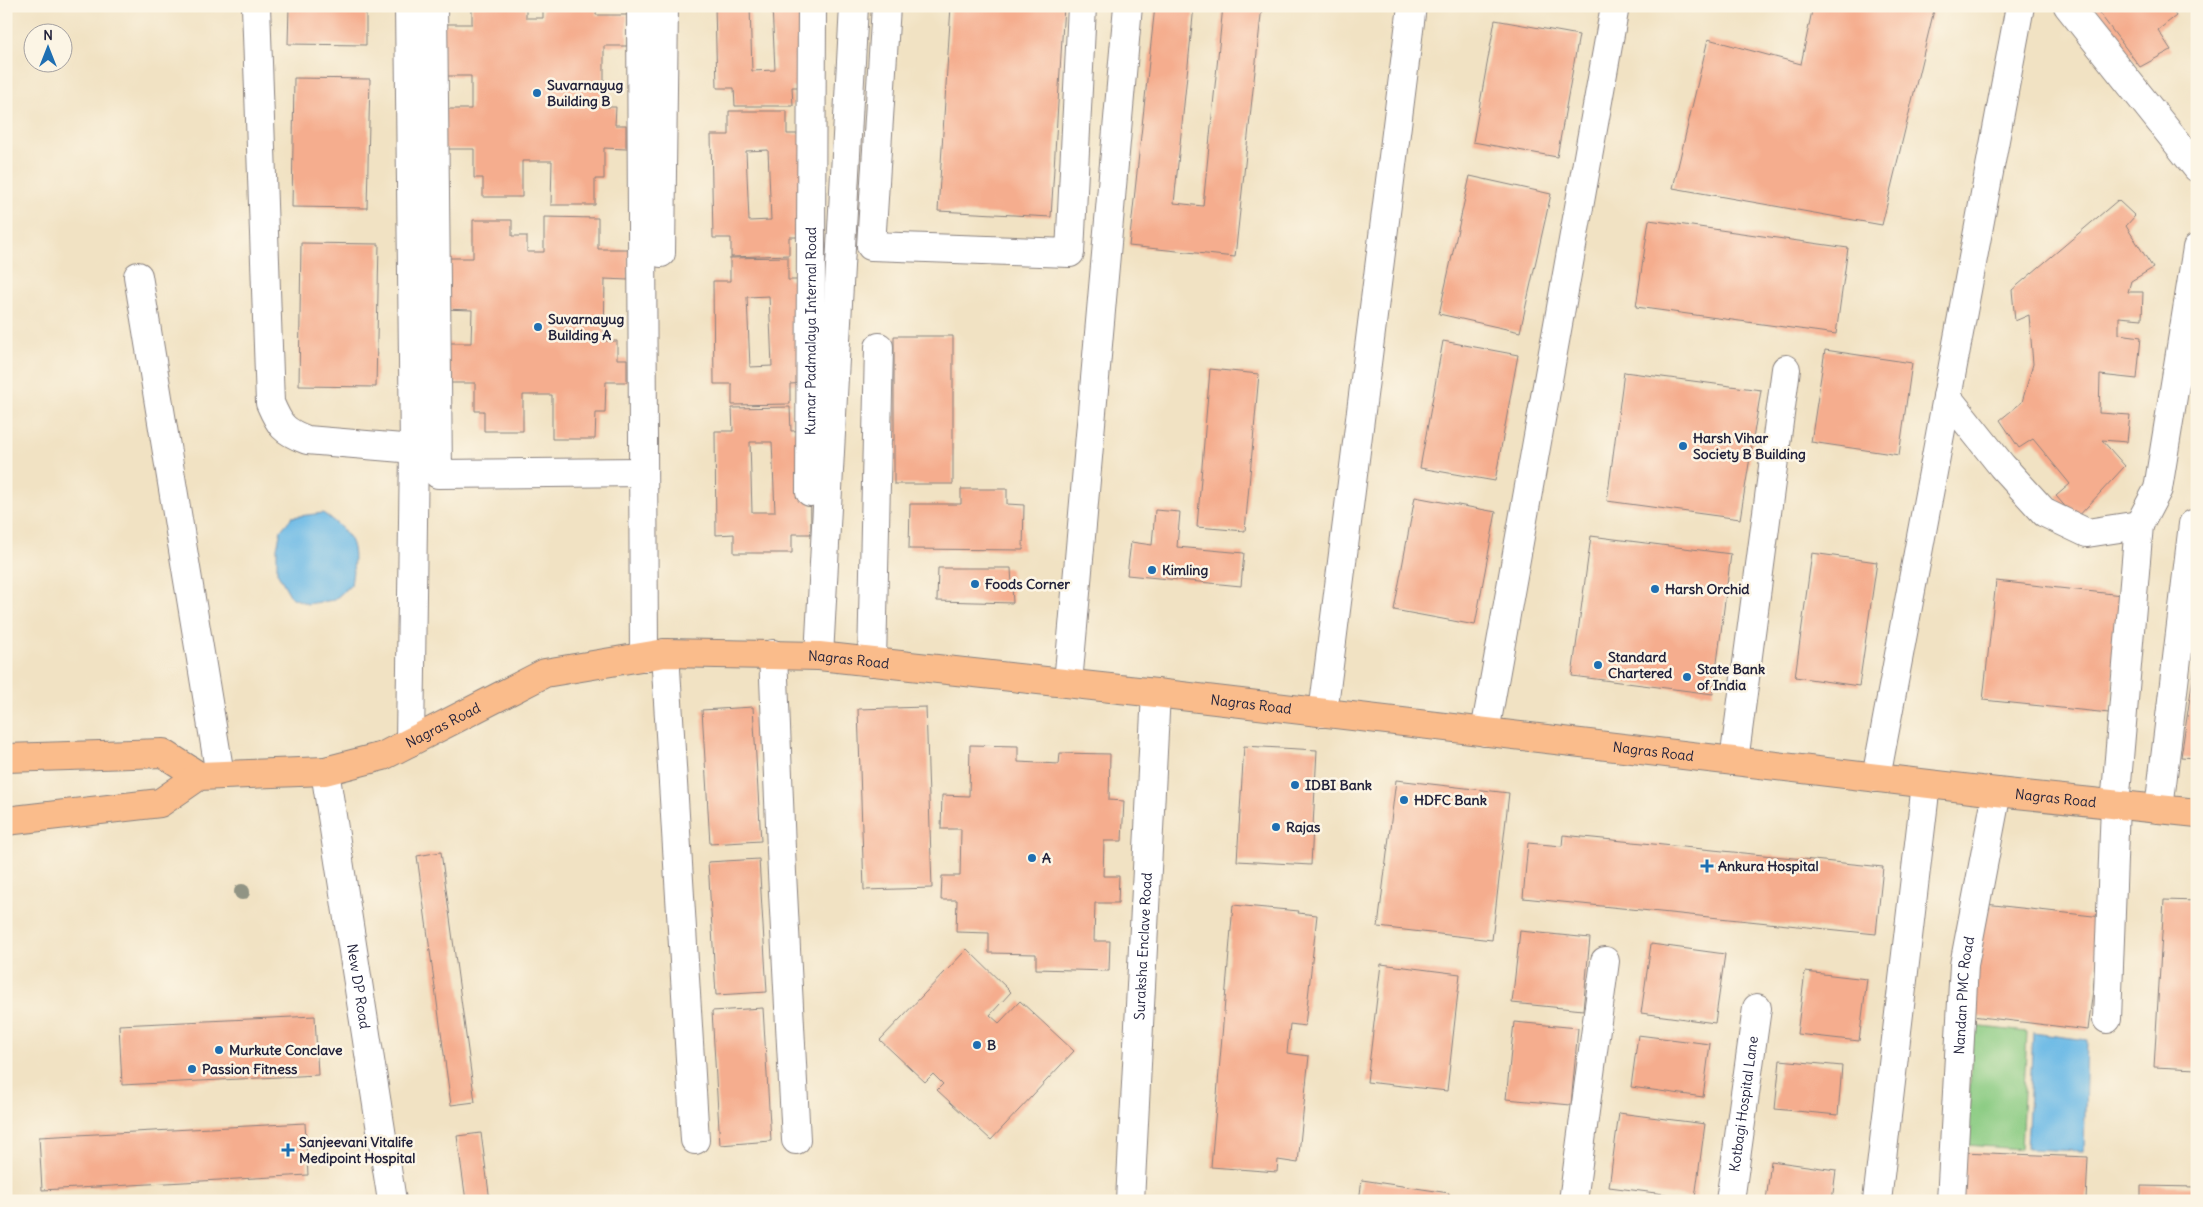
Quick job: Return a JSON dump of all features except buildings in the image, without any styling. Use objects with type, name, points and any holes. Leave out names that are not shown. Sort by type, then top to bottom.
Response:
[{"type":"main road","name":"Nagras Road","points":[[209,775],[325,771],[382,756],[545,673],[654,655],[773,654],[814,655],[1068,683],[1926,784],[2197,813]]},
{"type":"main road","points":[[6,758],[163,753],[209,775]]},
{"type":"main road","points":[[6,822],[160,803],[209,775]]},
{"type":"street","points":[[256,6],[270,403],[278,423],[291,434],[307,440],[414,449]]},
{"type":"street","points":[[409,6],[414,449],[410,742]]},
{"type":"street","points":[[433,6],[438,474],[643,472]]},
{"type":"street","points":[[641,6],[643,472],[654,655],[695,1140]]},
{"type":"street","points":[[654,655],[664,6]]},
{"type":"street","name":"Kumar Padmalaya Internal Road","points":[[812,6],[814,655]]},
{"type":"street","points":[[814,655],[854,6]]},
{"type":"street","points":[[886,6],[871,246],[1070,253],[1082,6]]},
{"type":"street","points":[[1068,683],[1128,6]]},
{"type":"street","points":[[1322,713],[1412,6]]},
{"type":"street","points":[[1485,732],[1614,6]]},
{"type":"street","points":[[1876,778],[2020,6]]},
{"type":"street","points":[[2068,6],[2197,168]]},
{"type":"street","points":[[2107,1018],[2115,804],[2139,525],[2158,489],[2197,248]]},
{"type":"street","points":[[138,276],[209,775]]},
{"type":"street","points":[[872,662],[879,347]]},
{"type":"street","points":[[1734,761],[1786,369]]},
{"type":"street","points":[[1947,397],[2002,466],[2045,513],[2087,533],[2139,525]]},
{"type":"street","points":[[2159,809],[2193,524]]},
{"type":"street","points":[[773,654],[796,1140]]},
{"type":"street","name":"Suraksha Enclave Road","points":[[1130,1201],[1156,693]]},
{"type":"street","name":"New DP Road","points":[[325,771],[392,1201]]},
{"type":"street","points":[[1877,1201],[1926,784]]},
{"type":"street","name":"Nandan PMC Road","points":[[1951,1201],[1964,966],[1998,792]]},
{"type":"street","points":[[1573,1201],[1605,961]]},
{"type":"street","name":"Kotbagi Hospital Lane","points":[[1730,1201],[1757,1008]]},
{"type":"green space","points":[[1973,1026],[2027,1032],[2021,1149],[1967,1145]]},
{"type":"water","points":[[323,513],[342,529],[352,543],[354,561],[351,585],[334,600],[307,604],[291,597],[277,572],[277,548],[281,530],[292,517]]},
{"type":"water","points":[[2033,1033],[2087,1040],[2084,1151],[2027,1149]]},
{"type":"place","name":"Suvarnayug Building B","points":[[537,93]]},
{"type":"place","name":"Suvarnayug Building A","points":[[538,327]]},
{"type":"place","name":"Harsh Vihar Society B Building","points":[[1683,446]]},
{"type":"place","name":"Kimling","points":[[1152,570]]},
{"type":"place","name":"Foods Corner","points":[[975,584]]},
{"type":"place","name":"Harsh Orchid","points":[[1655,589]]},
{"type":"place","name":"Standard Chartered","points":[[1598,665]]},
{"type":"place","name":"State Bank of India","points":[[1687,677]]},
{"type":"place","name":"IDBI Bank","points":[[1295,785]]},
{"type":"place","name":"HDFC Bank","points":[[1404,800]]},
{"type":"place","name":"Rajas","points":[[1276,827]]},
{"type":"place","name":"A","points":[[1032,858]]},
{"type":"place","name":"Ankura Hospital","points":[[1707,866]]},
{"type":"place","name":"B","points":[[977,1045]]},
{"type":"place","name":"Murkute Conclave","points":[[219,1050]]},
{"type":"place","name":"Passion Fitness","points":[[192,1069]]},
{"type":"place","name":"Sanjeevani Vitalife Medipoint Hospital","points":[[288,1150]]}]
